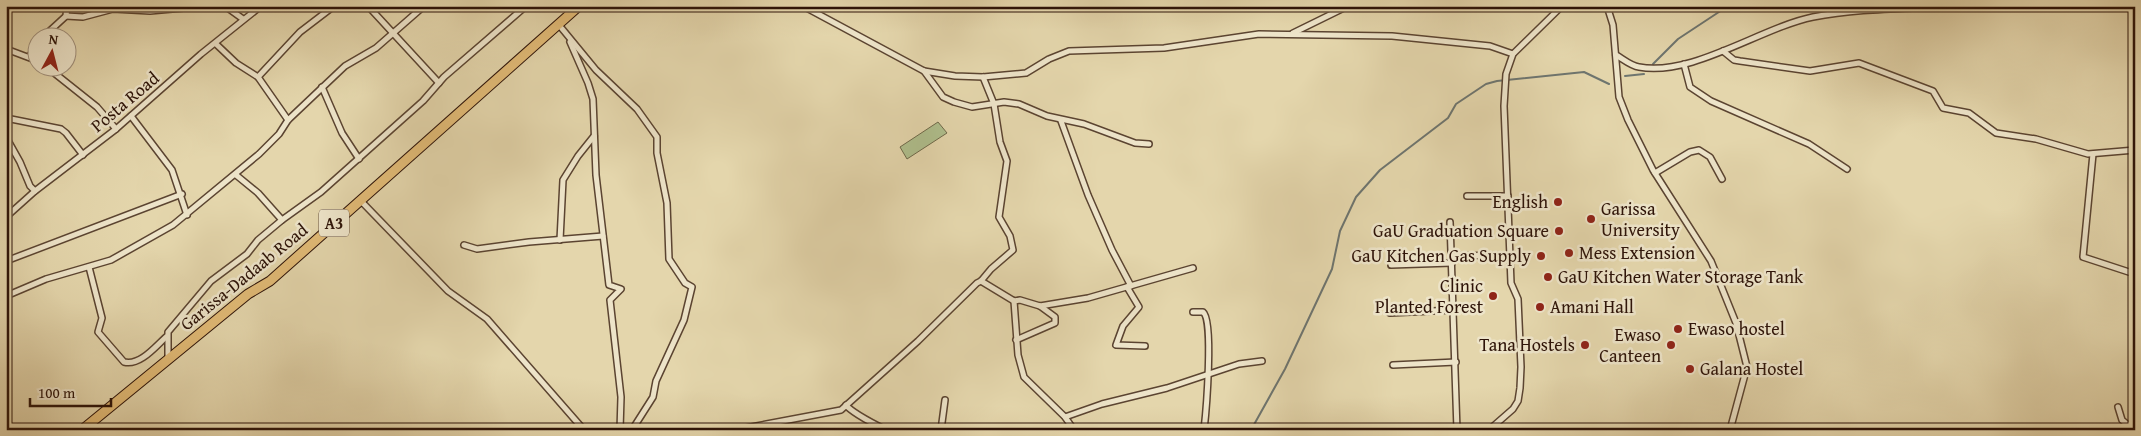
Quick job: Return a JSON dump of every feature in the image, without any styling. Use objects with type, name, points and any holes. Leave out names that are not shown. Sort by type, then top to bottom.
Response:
[{"type":"highway","name":"Garissa-Dadaab Road","points":[[82,430],[248,294],[270,281],[579,6]]},
{"type":"street","points":[[53,28],[66,16],[67,6]]},
{"type":"street","points":[[66,16],[83,17],[112,9],[150,11],[206,6]]},
{"type":"street","points":[[225,6],[243,19]]},
{"type":"street","name":"Posta Road","points":[[6,217],[35,191],[116,129],[243,19],[261,6]]},
{"type":"street","points":[[258,77],[300,32],[334,6]]},
{"type":"street","points":[[368,6],[439,83]]},
{"type":"street","points":[[6,296],[46,279],[111,260],[187,215],[236,175],[279,134],[288,120],[322,87],[355,58],[364,56],[424,6]]},
{"type":"street","points":[[89,267],[102,318],[98,332],[124,362],[134,363],[166,337],[187,307],[211,281],[247,254],[258,240],[282,220],[306,204],[359,158],[423,102],[439,83],[526,6]]},
{"type":"street","points":[[803,6],[924,71],[934,74],[983,77],[1026,73],[1049,59],[1069,52],[1164,48],[1259,34],[1409,38],[1490,46],[1513,54]]},
{"type":"street","points":[[1292,34],[1348,6]]},
{"type":"street","points":[[1489,430],[1513,409],[1518,402],[1522,366],[1518,299],[1511,283],[1504,86],[1506,74],[1513,54],[1562,6]]},
{"type":"street","points":[[1607,6],[1613,25],[1619,97],[1655,173],[1712,261],[1739,332],[1747,367],[1730,430]]},
{"type":"street","points":[[1616,55],[1637,67],[1653,69],[1684,64],[1723,51],[1772,29],[1839,12],[1954,6]]},
{"type":"street","points":[[558,24],[596,70],[637,108],[657,137],[657,153],[667,203],[669,258],[685,283],[692,288],[684,320],[656,381],[653,396],[632,430]]},
{"type":"street","points":[[569,39],[593,99],[596,175],[609,285],[621,289],[610,300],[620,397],[620,430]]},
{"type":"street","points":[[216,44],[236,63],[258,77],[288,120]]},
{"type":"street","points":[[6,49],[28,58]]},
{"type":"street","points":[[1723,51],[1734,60],[1810,71],[1848,63],[1859,63],[1933,91],[1943,108],[1969,113],[1996,133],[2036,139],[2093,154],[2135,150]]},
{"type":"street","points":[[1684,64],[1690,87],[1711,101],[1809,144],[1847,169]]},
{"type":"street","points":[[924,71],[943,97],[954,102],[972,107],[994,104],[1019,104],[1061,120],[1084,124],[1135,143],[1149,144]]},
{"type":"street","points":[[735,430],[841,410],[918,341],[976,283],[981,281],[991,269],[1013,250],[1010,236],[999,217],[1007,161],[1000,142],[994,104],[983,77]]},
{"type":"street","points":[[60,78],[97,108],[116,129]]},
{"type":"street","points":[[322,87],[342,133],[359,158]]},
{"type":"street","points":[[131,116],[172,170],[182,194],[187,215]]},
{"type":"street","points":[[6,118],[61,129],[83,155]]},
{"type":"street","points":[[1061,120],[1088,195],[1139,307],[1123,326],[1116,345],[1145,346]]},
{"type":"street","points":[[560,240],[563,180],[578,156],[594,136]]},
{"type":"street","points":[[6,138],[20,162],[30,186],[35,191]]},
{"type":"street","points":[[1655,173],[1690,152],[1699,150],[1710,157],[1722,179]]},
{"type":"street","points":[[2093,154],[2083,257],[2135,274]]},
{"type":"street","points":[[236,175],[258,193],[282,220]]},
{"type":"street","points":[[6,261],[182,194]]},
{"type":"street","points":[[1468,196],[1508,196]]},
{"type":"street","points":[[360,200],[448,291],[486,319],[584,430]]},
{"type":"street","points":[[1450,222],[1457,430]]},
{"type":"street","points":[[464,245],[477,250],[510,244],[603,236]]},
{"type":"street","points":[[1452,256],[1510,256]]},
{"type":"street","points":[[1391,265],[1452,263]]},
{"type":"street","points":[[1040,306],[1088,298],[1193,268]]},
{"type":"street","points":[[981,281],[1014,301],[1020,300],[1040,306],[1055,317],[1055,323],[1016,340]]},
{"type":"street","points":[[1014,301],[1016,340],[1024,377],[1065,417],[1074,430]]},
{"type":"street","points":[[1390,313],[1453,310]]},
{"type":"street","points":[[1193,312],[1203,312],[1208,321],[1209,375],[1204,430]]},
{"type":"street","points":[[166,337],[168,361]]},
{"type":"street","points":[[1065,417],[1102,404],[1209,375],[1239,364],[1262,361]]},
{"type":"street","points":[[1393,365],[1456,362]]},
{"type":"street","points":[[941,430],[945,400]]},
{"type":"street","points":[[846,405],[852,413],[864,416],[886,430]]},
{"type":"street","points":[[2118,407],[2122,420],[2134,430]]},
{"type":"green space","points":[[938,122],[947,133],[907,159],[900,147]]},
{"type":"waterway","points":[[1653,64],[1678,39],[1728,6]]},
{"type":"waterway","points":[[1251,430],[1285,369],[1332,269],[1340,231],[1356,197],[1380,170],[1448,118],[1456,104],[1486,84],[1497,81],[1584,72],[1609,84]]},
{"type":"waterway","points":[[1625,76],[1644,74]]},
{"type":"place","name":"English","points":[[1558,202]]},
{"type":"place","name":"Garissa University","points":[[1591,219]]},
{"type":"place","name":"GaU Graduation Square","points":[[1559,231]]},
{"type":"place","name":"Mess Extension","points":[[1569,253]]},
{"type":"place","name":"GaU Kitchen Gas Supply","points":[[1541,256]]},
{"type":"place","name":"GaU Kitchen Water Storage Tank","points":[[1548,277]]},
{"type":"place","name":"Clinic Planted Forest","points":[[1493,296]]},
{"type":"place","name":"Amani Hall","points":[[1540,307]]},
{"type":"place","name":"Ewaso hostel","points":[[1678,329]]},
{"type":"place","name":"Tana Hostels","points":[[1585,345]]},
{"type":"place","name":"Ewaso Canteen","points":[[1671,345]]},
{"type":"place","name":"Galana Hostel","points":[[1690,369]]}]
